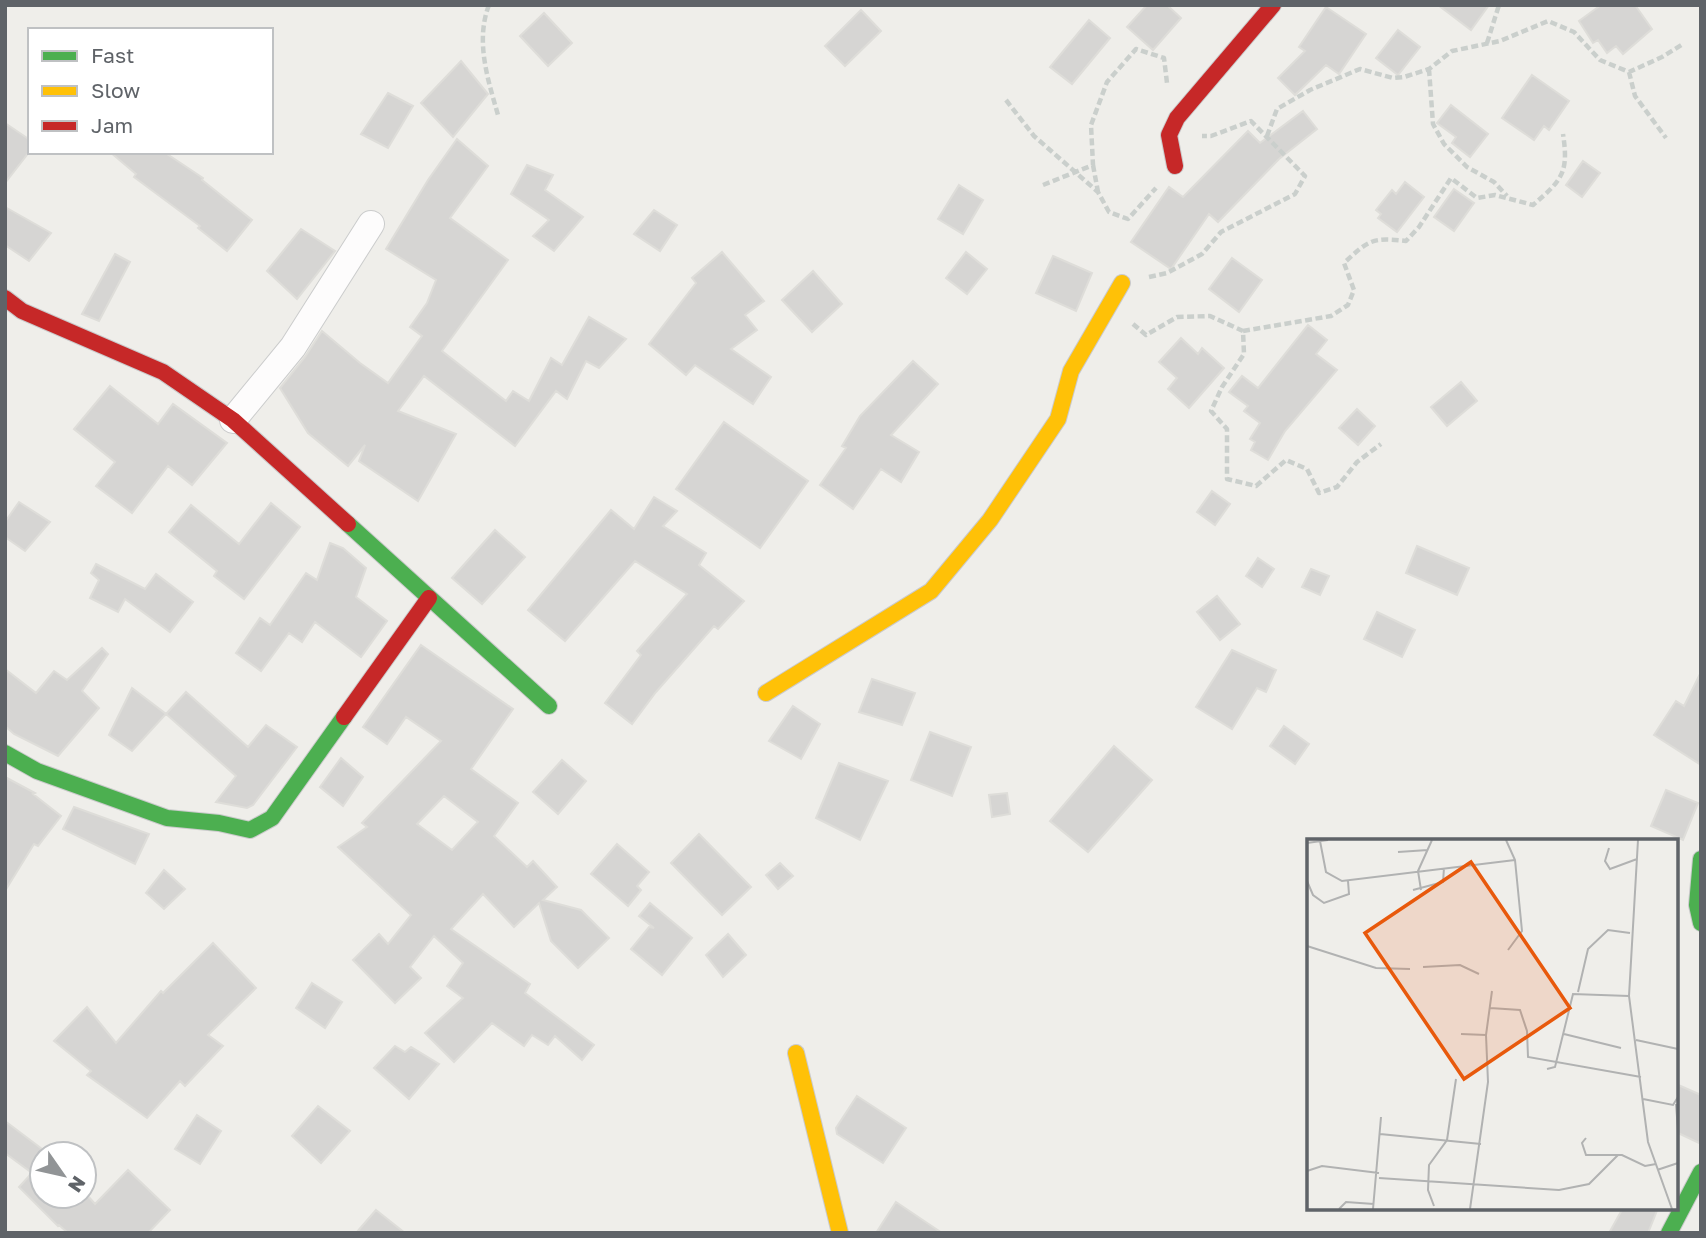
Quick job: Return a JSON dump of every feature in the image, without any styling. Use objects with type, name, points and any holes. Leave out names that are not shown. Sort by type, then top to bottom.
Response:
[{"type":"street","points":[[1175,166],[1169,135],[1177,118],[1273,5]]},
{"type":"street","points":[[233,420],[293,347],[371,224]]},
{"type":"street","points":[[766,693],[931,591],[990,520],[1058,419],[1071,371],[1122,283]]},
{"type":"street","points":[[5,298],[22,311],[163,372],[233,420],[549,706]]},
{"type":"street","points":[[5,753],[37,771],[167,818],[219,823],[250,830],[272,818],[429,598]]},
{"type":"street","points":[[1701,859],[1697,905],[1701,923]]},
{"type":"street","points":[[796,1053],[841,1233]]},
{"type":"street","points":[[1669,1233],[1701,1172]]},
{"type":"path","points":[[489,5],[485,15],[484,64],[498,115]]},
{"type":"path","points":[[1487,44],[1499,5]]},
{"type":"path","points":[[1267,136],[1278,109],[1310,90],[1360,69],[1393,78],[1429,69],[1452,51],[1487,44],[1548,21],[1574,32],[1601,60],[1629,72],[1662,57],[1682,44]]},
{"type":"path","points":[[1175,166],[1128,219],[1109,212],[1098,192],[1093,165],[1091,125],[1107,82],[1136,49],[1164,58],[1168,91],[1177,118]]},
{"type":"path","points":[[1429,69],[1433,124],[1444,144],[1467,167],[1494,182],[1507,197]]},
{"type":"path","points":[[1629,72],[1635,96],[1666,138]]},
{"type":"path","points":[[1006,100],[1034,136],[1098,192]]},
{"type":"path","points":[[1122,283],[1167,273],[1202,254],[1222,232],[1295,194],[1305,176],[1251,121],[1211,136],[1169,135]]},
{"type":"path","points":[[1130,321],[1146,335],[1178,317],[1210,316],[1243,331],[1331,316],[1348,305],[1354,290],[1344,263],[1362,247],[1380,238],[1406,242],[1419,227],[1451,177],[1478,198],[1495,195],[1533,205],[1555,186],[1567,161],[1563,134]]},
{"type":"path","points":[[1043,185],[1093,165]]},
{"type":"path","points":[[1243,331],[1244,354],[1222,387],[1211,411],[1227,429],[1227,479],[1255,486],[1286,460],[1307,469],[1319,494],[1337,487],[1357,462],[1381,444]]},
{"type":"building","points":[[1147,5],[1167,5],[1181,18],[1153,50],[1127,27]]},
{"type":"building","points":[[1438,5],[1489,5],[1471,30]]},
{"type":"building","points":[[1601,5],[1635,5],[1652,29],[1623,54],[1616,46],[1607,53],[1598,40],[1593,43],[1579,21]]},
{"type":"building","points":[[1326,7],[1366,34],[1339,74],[1326,65],[1295,95],[1278,78],[1305,51],[1299,47]]},
{"type":"building","points":[[861,10],[881,31],[845,66],[825,46]]},
{"type":"building","points":[[544,13],[572,43],[548,66],[520,36]]},
{"type":"building","points":[[1089,20],[1110,38],[1072,84],[1050,67]]},
{"type":"building","points":[[1398,30],[1420,47],[1398,75],[1376,58]]},
{"type":"building","points":[[461,61],[488,94],[453,137],[421,103]]},
{"type":"building","points":[[1532,75],[1569,101],[1549,130],[1544,126],[1534,140],[1502,118]]},
{"type":"building","points":[[388,93],[413,106],[388,148],[361,134]]},
{"type":"building","points":[[1451,105],[1488,134],[1470,157],[1452,143],[1456,137],[1437,123]]},
{"type":"building","points":[[1303,111],[1317,129],[1279,159],[1218,222],[1209,214],[1171,269],[1131,242],[1169,187],[1183,197],[1248,131],[1260,143]]},
{"type":"building","points":[[5,123],[28,139],[28,154],[5,183]]},
{"type":"building","points":[[457,139],[488,166],[450,218],[508,260],[442,351],[506,401],[513,391],[529,401],[551,358],[562,365],[589,317],[626,339],[599,368],[586,361],[567,399],[556,391],[515,446],[424,376],[398,411],[456,434],[418,501],[359,461],[365,445],[348,466],[308,433],[280,388],[322,331],[388,383],[422,336],[410,327],[427,303],[436,280],[386,249],[428,180]]},
{"type":"building","points":[[112,154],[167,154],[203,178],[202,180],[252,220],[227,251],[198,228],[200,226],[134,177],[136,174]]},
{"type":"building","points":[[1583,161],[1600,173],[1582,197],[1566,185]]},
{"type":"building","points":[[527,165],[553,175],[545,190],[583,217],[554,251],[533,236],[549,220],[511,194]]},
{"type":"building","points":[[1405,182],[1424,197],[1397,232],[1378,218],[1381,214],[1376,210],[1392,190],[1396,194]]},
{"type":"building","points":[[959,185],[983,200],[963,234],[938,219]]},
{"type":"building","points":[[1454,189],[1474,203],[1454,231],[1434,217]]},
{"type":"building","points":[[5,207],[51,233],[29,261],[5,245]]},
{"type":"building","points":[[654,210],[677,225],[660,251],[634,234]]},
{"type":"building","points":[[301,229],[335,251],[297,299],[267,271]]},
{"type":"building","points":[[722,252],[764,301],[745,315],[757,330],[731,349],[771,377],[753,404],[695,365],[686,375],[649,344],[696,283],[692,278]]},
{"type":"building","points":[[966,252],[987,269],[967,294],[946,278]]},
{"type":"building","points":[[115,254],[130,262],[99,321],[82,314]]},
{"type":"building","points":[[1053,256],[1092,273],[1076,311],[1036,293]]},
{"type":"building","points":[[1232,258],[1262,280],[1239,312],[1209,289]]},
{"type":"building","points":[[813,271],[842,304],[812,332],[782,300]]},
{"type":"building","points":[[1308,325],[1327,340],[1316,354],[1337,370],[1285,431],[1268,460],[1251,450],[1255,442],[1250,439],[1260,423],[1244,411],[1248,406],[1229,392],[1242,376],[1258,388]]},
{"type":"building","points":[[1181,338],[1198,354],[1202,348],[1224,368],[1189,408],[1168,389],[1177,378],[1159,362]]},
{"type":"building","points":[[913,361],[938,384],[891,435],[919,452],[901,482],[881,469],[853,509],[820,485],[846,448],[842,446],[860,416]]},
{"type":"building","points":[[1461,382],[1477,401],[1447,426],[1431,407]]},
{"type":"building","points":[[110,386],[158,424],[173,404],[227,443],[192,485],[168,466],[132,513],[96,486],[115,462],[74,429]]},
{"type":"building","points":[[1357,409],[1375,426],[1358,445],[1339,428]]},
{"type":"building","points":[[724,422],[808,481],[760,548],[676,489]]},
{"type":"building","points":[[1212,491],[1230,504],[1215,525],[1197,512]]},
{"type":"building","points":[[654,497],[677,511],[663,526],[706,553],[699,565],[744,601],[718,629],[714,626],[656,692],[632,724],[605,703],[641,655],[637,651],[687,594],[635,561],[565,641],[528,610],[611,510],[634,529]]},
{"type":"building","points":[[19,502],[50,522],[25,551],[5,537],[5,522]]},
{"type":"building","points":[[271,503],[300,527],[244,599],[214,576],[217,571],[169,532],[191,505],[239,544]]},
{"type":"building","points":[[495,530],[525,557],[482,604],[452,578]]},
{"type":"building","points":[[330,543],[343,548],[366,568],[356,597],[387,621],[361,657],[315,622],[302,642],[289,633],[261,671],[236,653],[260,618],[270,625],[306,573],[317,580]]},
{"type":"building","points":[[1417,546],[1469,568],[1457,595],[1406,573]]},
{"type":"building","points":[[1258,558],[1274,569],[1262,587],[1246,576]]},
{"type":"building","points":[[96,564],[145,589],[156,574],[193,602],[170,632],[125,599],[118,612],[90,598],[99,580],[91,573]]},
{"type":"building","points":[[1311,569],[1329,576],[1320,595],[1302,587]]},
{"type":"building","points":[[1217,596],[1240,624],[1220,640],[1197,612]]},
{"type":"building","points":[[1377,612],[1415,630],[1402,657],[1364,639]]},
{"type":"building","points":[[421,645],[513,709],[471,769],[518,803],[494,836],[527,867],[533,861],[557,887],[543,900],[581,910],[609,938],[578,968],[551,941],[539,903],[514,927],[483,894],[451,929],[530,984],[525,993],[594,1045],[582,1060],[555,1036],[548,1045],[532,1035],[524,1046],[492,1023],[454,1062],[425,1033],[463,998],[447,986],[463,963],[434,936],[410,967],[421,978],[395,1003],[353,960],[379,934],[388,944],[411,915],[338,847],[367,827],[362,823],[441,741],[406,717],[387,744],[363,727]],"holes":[[[444,796],[478,822],[452,850],[417,824]]]},
{"type":"building","points":[[102,648],[108,654],[82,691],[99,708],[58,756],[14,734],[5,726],[5,669],[36,693],[54,671],[67,680]]},
{"type":"building","points":[[1232,650],[1276,670],[1266,692],[1257,688],[1232,729],[1196,707]]},
{"type":"building","points":[[1701,672],[1701,765],[1654,735],[1676,701],[1684,706]]},
{"type":"building","points":[[872,679],[915,693],[902,725],[859,712]]},
{"type":"building","points":[[132,688],[166,714],[132,751],[109,735]]},
{"type":"building","points":[[186,692],[248,747],[266,725],[297,747],[253,805],[247,808],[216,802],[236,776],[166,714]]},
{"type":"building","points":[[793,706],[820,724],[801,759],[769,741]]},
{"type":"building","points":[[1284,726],[1309,744],[1295,764],[1270,746]]},
{"type":"building","points":[[930,732],[971,747],[952,796],[911,780]]},
{"type":"building","points":[[1114,746],[1152,780],[1088,852],[1050,821]]},
{"type":"building","points":[[341,758],[363,777],[343,806],[320,787]]},
{"type":"building","points":[[562,760],[586,781],[558,814],[533,792]]},
{"type":"building","points":[[839,763],[888,781],[860,840],[816,818]]},
{"type":"building","points":[[5,777],[35,793],[33,794],[61,816],[38,846],[34,844],[5,891]]},
{"type":"building","points":[[1666,790],[1698,803],[1683,840],[1651,826]]},
{"type":"building","points":[[1007,793],[1010,814],[992,817],[989,795]]},
{"type":"building","points":[[74,807],[149,834],[135,864],[63,829]]},
{"type":"building","points":[[699,834],[751,887],[722,915],[671,863]]},
{"type":"building","points":[[617,844],[649,872],[637,886],[641,890],[628,906],[591,874]]},
{"type":"building","points":[[780,863],[793,876],[778,889],[766,875]]},
{"type":"building","points":[[164,870],[185,889],[164,909],[146,893]]},
{"type":"building","points":[[650,903],[692,938],[662,975],[631,949],[649,927],[654,928],[639,916]]},
{"type":"building","points":[[728,934],[746,955],[723,977],[706,955]]},
{"type":"building","points":[[213,943],[256,988],[208,1035],[223,1046],[185,1086],[180,1081],[147,1118],[87,1075],[91,1071],[54,1041],[87,1007],[116,1043],[161,991],[163,993]]},
{"type":"building","points":[[312,983],[342,1002],[325,1028],[296,1008]]},
{"type":"building","points":[[395,1046],[405,1052],[411,1047],[439,1064],[409,1099],[374,1068]]},
{"type":"building","points":[[1678,1085],[1701,1095],[1701,1144],[1678,1133]]},
{"type":"building","points":[[857,1096],[906,1128],[883,1163],[837,1134],[836,1128]]},
{"type":"building","points":[[318,1106],[350,1131],[321,1163],[292,1136]]},
{"type":"building","points":[[197,1115],[221,1131],[200,1164],[175,1149]]},
{"type":"building","points":[[5,1121],[30,1140],[28,1140],[28,1170],[5,1153]]},
{"type":"building","points":[[128,1170],[170,1210],[148,1233],[68,1233],[42,1210],[98,1210],[98,1201]]},
{"type":"building","points":[[28,1177],[28,1196],[19,1187]]},
{"type":"building","points":[[896,1202],[942,1233],[876,1233]]},
{"type":"building","points":[[376,1210],[405,1233],[356,1233]]},
{"type":"building","points":[[1622,1210],[1657,1210],[1648,1233],[1609,1233]]},
{"type":"traffic: fast","points":[[348,524],[549,706]]},
{"type":"traffic: fast","points":[[5,753],[37,771],[167,818],[219,823],[250,830],[272,818],[344,717]]},
{"type":"traffic: fast","points":[[1701,859],[1697,905],[1701,923]]},
{"type":"traffic: fast","points":[[1669,1233],[1701,1172]]},
{"type":"traffic: slow","points":[[766,693],[931,591],[990,520],[1058,419],[1071,371],[1122,283]]},
{"type":"traffic: slow","points":[[796,1053],[840,1233]]},
{"type":"traffic: jam","points":[[1175,166],[1169,135],[1177,118],[1273,5]]},
{"type":"traffic: jam","points":[[5,298],[22,311],[163,372],[233,420],[348,524]]},
{"type":"traffic: jam","points":[[344,717],[429,598]]}]
